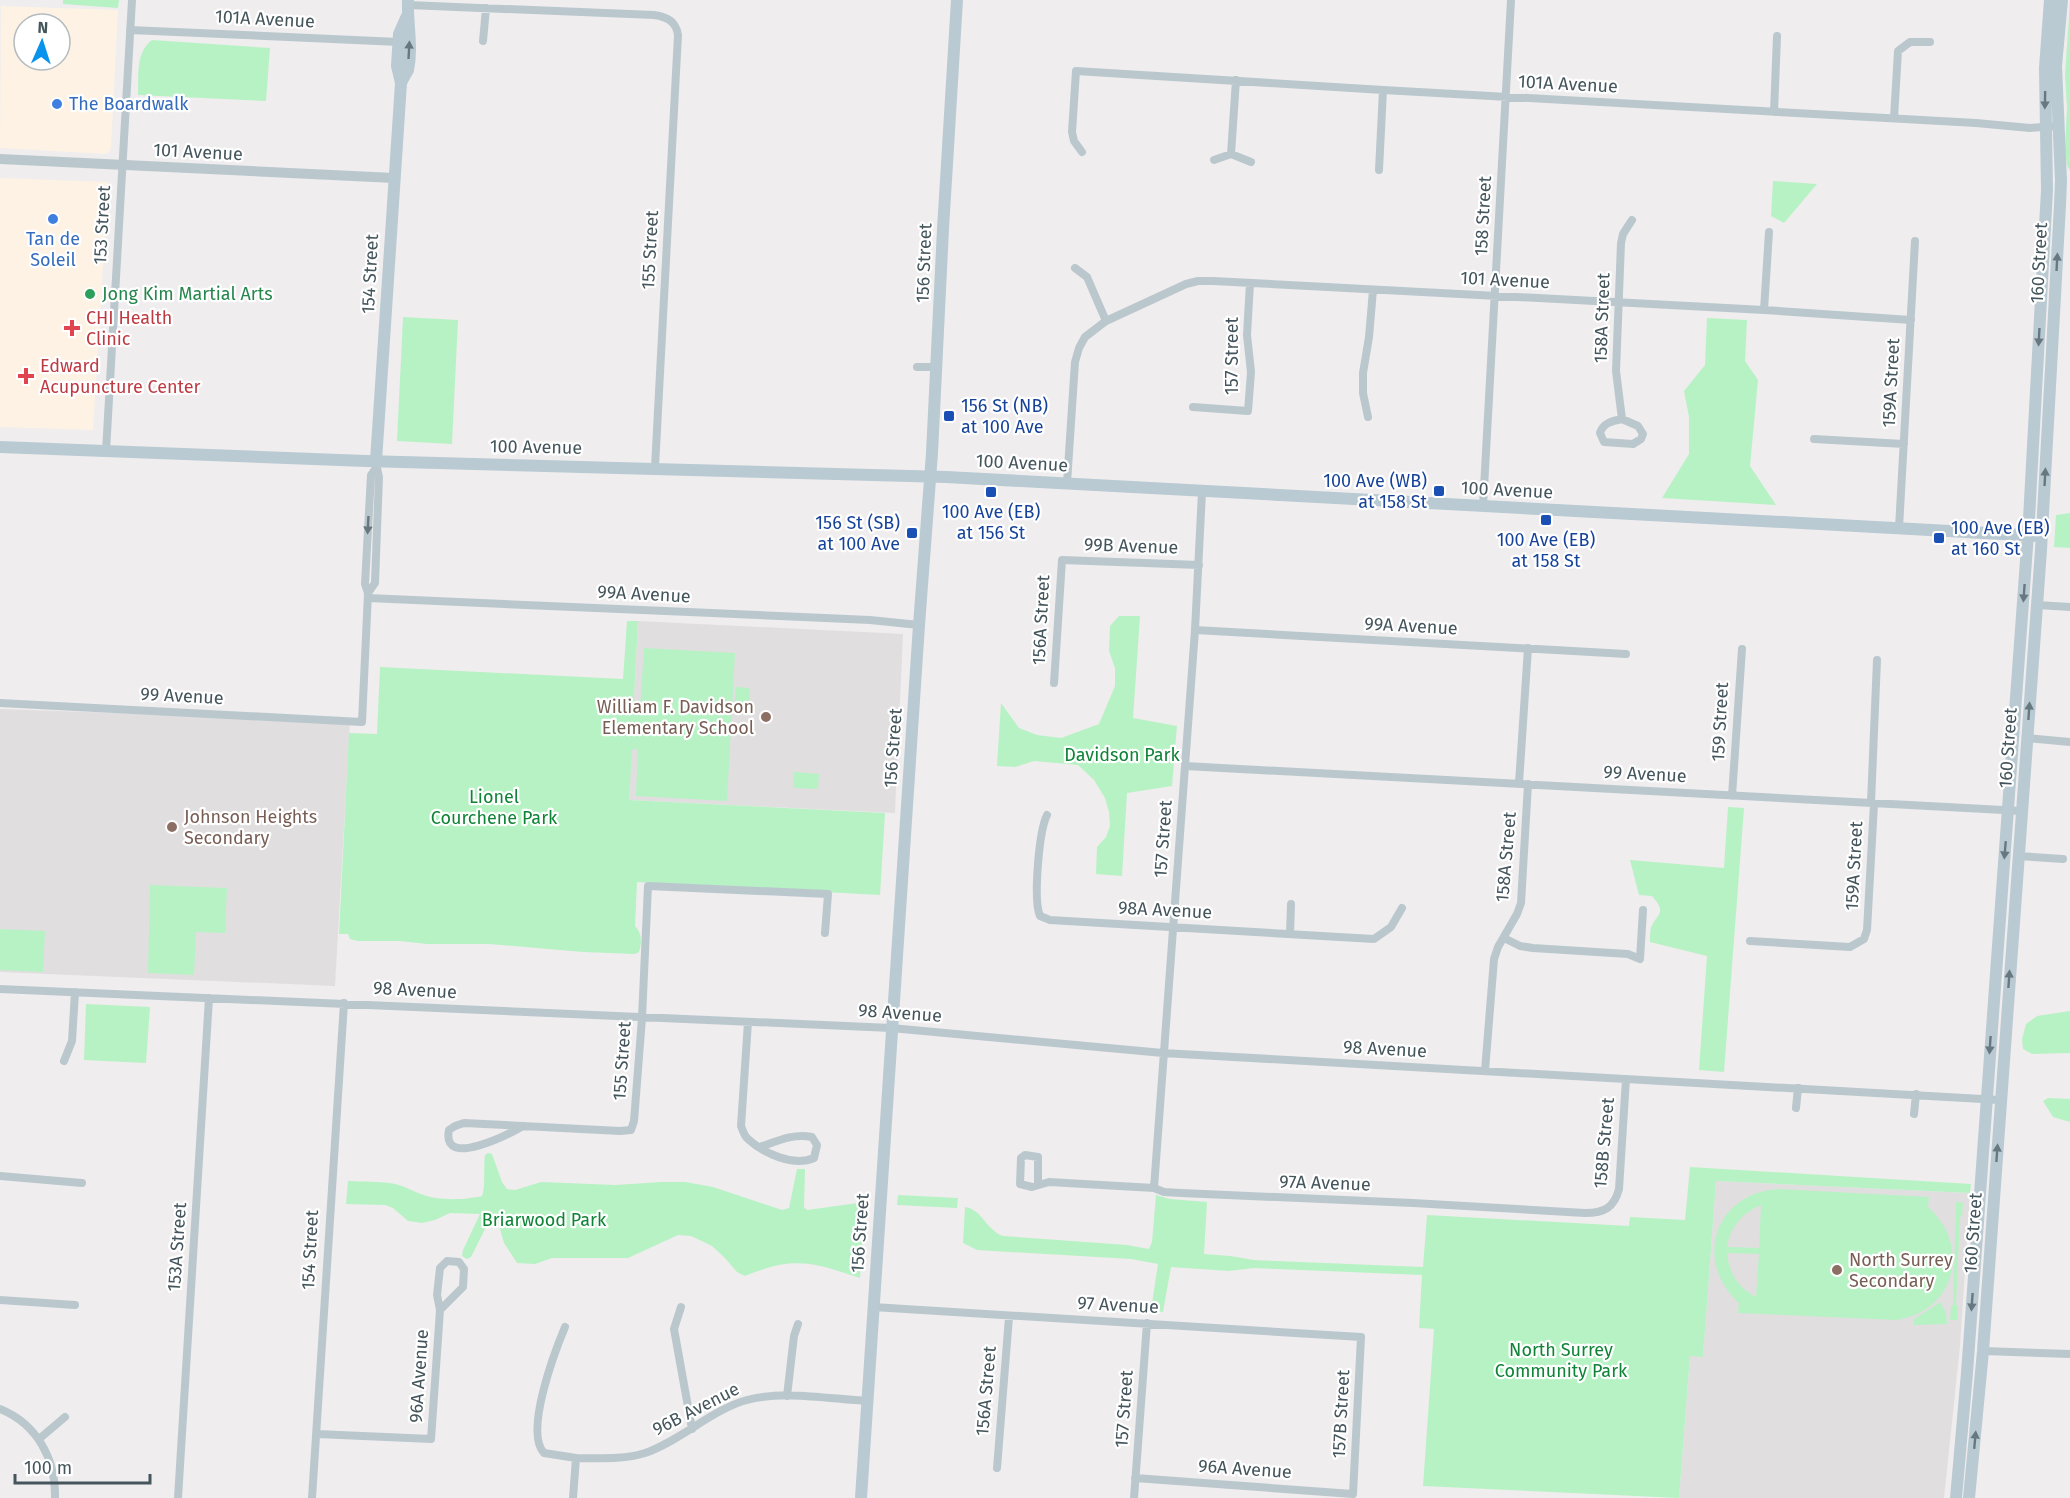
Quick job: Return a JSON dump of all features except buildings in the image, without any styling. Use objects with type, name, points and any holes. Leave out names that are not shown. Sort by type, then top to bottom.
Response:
[{"type":"main road","name":"156 Street","points":[[861,1498],[937,368],[957,0]]},
{"type":"main road","name":"160 Street","points":[[1956,1498],[1968,1373],[2028,535],[2047,190],[2045,68],[2050,0]]},
{"type":"main road","name":"160 Street","points":[[1969,1498],[1983,1351],[2037,605],[2060,205],[2055,66],[2062,0]]},
{"type":"main road","name":"154 Street","points":[[376,464],[401,83],[398,66],[399,34],[407,7]]},
{"type":"main road","name":"154 Street","points":[[401,83],[408,68],[410,36],[407,7]]},
{"type":"main road","name":"100 Avenue","points":[[0,447],[376,464],[655,467],[930,476],[2041,536]]},
{"type":"street","name":"153 Street","points":[[106,451],[132,0]]},
{"type":"street","name":"158 Street","points":[[1483,506],[1511,0]]},
{"type":"street","points":[[407,7],[486,8],[483,41]]},
{"type":"street","name":"155 Street","points":[[486,8],[659,16],[670,20],[676,27],[678,35],[655,467]]},
{"type":"street","name":"101A Avenue","points":[[130,30],[399,42]]},
{"type":"street","points":[[1774,112],[1777,36]]},
{"type":"street","points":[[1894,118],[1898,51],[1910,42],[1930,42]]},
{"type":"street","name":"101A Avenue","points":[[1082,152],[1074,141],[1072,132],[1076,71],[2045,128],[2058,126]]},
{"type":"street","points":[[1231,154],[1236,80]]},
{"type":"street","points":[[1379,170],[1383,90]]},
{"type":"street","points":[[1214,160],[1231,154],[1251,162]]},
{"type":"street","name":"101 Avenue","points":[[0,159],[394,178]]},
{"type":"street","name":"158A Street","points":[[1622,419],[1616,371],[1621,243],[1623,234],[1632,220]]},
{"type":"street","points":[[1764,310],[1769,232]]},
{"type":"street","name":"159A Street","points":[[1899,528],[1916,241]]},
{"type":"street","points":[[1067,483],[1075,362],[1085,337],[1106,321],[1087,277],[1075,268]]},
{"type":"street","name":"101 Avenue","points":[[1106,321],[1194,282],[1619,302],[1911,320]]},
{"type":"street","name":"157 Street","points":[[1193,406],[1248,411],[1251,372],[1247,335],[1250,283]]},
{"type":"street","points":[[1368,417],[1363,393],[1363,373],[1373,290]]},
{"type":"street","points":[[917,367],[937,368]]},
{"type":"street","points":[[1622,419],[1638,426],[1642,434],[1641,439],[1633,444],[1605,442],[1600,433],[1601,428],[1622,419]]},
{"type":"street","points":[[1814,439],[1904,444]]},
{"type":"street","name":"154 Street","points":[[362,722],[368,596],[365,584],[371,475],[376,464]]},
{"type":"street","name":"157 Street","points":[[1154,1188],[1195,630],[1202,492]]},
{"type":"street","name":"99B Avenue","points":[[1062,560],[1199,565]]},
{"type":"street","name":"156A Street","points":[[1054,683],[1062,560]]},
{"type":"street","name":"99A Avenue","points":[[368,596],[870,620],[919,625]]},
{"type":"street","points":[[2037,605],[2070,607]]},
{"type":"street","name":"99A Avenue","points":[[1195,630],[1626,654]]},
{"type":"street","name":"158A Street","points":[[1485,1071],[1495,953],[1517,914],[1522,896],[1528,648]]},
{"type":"street","name":"159 Street","points":[[1732,796],[1742,649]]},
{"type":"street","name":"159A Street","points":[[1750,941],[1850,947],[1864,939],[1867,930],[1873,803],[1877,660]]},
{"type":"street","name":"99 Avenue","points":[[0,703],[362,722]]},
{"type":"street","points":[[2027,738],[2070,741]]},
{"type":"street","name":"99 Avenue","points":[[1185,766],[1265,774],[1523,783],[2022,811]]},
{"type":"street","name":"98A Avenue","points":[[1047,816],[1042,826],[1037,896],[1041,916],[1055,921],[1374,939],[1391,927],[1402,908]]},
{"type":"street","points":[[2018,856],[2063,859]]},
{"type":"street","name":"155 Street","points":[[523,1126],[500,1139],[478,1146],[459,1148],[452,1144],[448,1136],[449,1130],[465,1123],[631,1130],[634,1121],[642,1018],[648,885],[828,894],[825,933]]},
{"type":"street","points":[[1290,934],[1291,904]]},
{"type":"street","points":[[1504,938],[1526,947],[1628,954],[1640,959],[1642,910]]},
{"type":"street","name":"98 Avenue","points":[[0,989],[891,1028],[1163,1053],[2000,1100]]},
{"type":"street","points":[[64,1061],[72,1041],[75,992]]},
{"type":"street","name":"153A Street","points":[[178,1498],[209,998]]},
{"type":"street","name":"154 Street","points":[[312,1498],[344,1004]]},
{"type":"street","points":[[748,1023],[741,1126],[746,1137],[760,1147],[770,1153],[790,1160],[801,1161],[814,1158],[818,1145],[812,1137],[798,1136],[760,1147]]},
{"type":"street","name":"158B Street","points":[[1610,1208],[1619,1189],[1626,1079]]},
{"type":"street","points":[[1796,1107],[1798,1088]]},
{"type":"street","points":[[1914,1114],[1916,1094]]},
{"type":"street","points":[[0,1176],[82,1183]]},
{"type":"street","name":"97A Avenue","points":[[1038,1184],[1049,1182],[1154,1188],[1164,1192],[1181,1193],[1585,1213],[1602,1212],[1610,1208]]},
{"type":"street","name":"96A Avenue","points":[[317,1434],[431,1439],[440,1310],[437,1295],[440,1268],[447,1262],[459,1262],[464,1269],[463,1287],[440,1310]]},
{"type":"street","points":[[0,1300],[75,1305]]},
{"type":"street","points":[[681,1307],[674,1329],[692,1429]]},
{"type":"street","name":"97 Avenue","points":[[873,1307],[1361,1337]]},
{"type":"street","name":"156A Street","points":[[997,1468],[1009,1317]]},
{"type":"street","name":"157 Street","points":[[1134,1498],[1147,1323]]},
{"type":"street","points":[[787,1396],[794,1336],[798,1324]]},
{"type":"street","points":[[565,1327],[548,1377],[537,1429],[540,1448],[544,1453],[576,1458],[573,1498]]},
{"type":"street","name":"157B Street","points":[[1353,1494],[1361,1337]]},
{"type":"street","points":[[1983,1351],[2070,1354]]},
{"type":"street","name":"96B Avenue","points":[[576,1458],[622,1457],[640,1454],[654,1449],[738,1403],[760,1397],[787,1396],[867,1401]]},
{"type":"street","points":[[0,1409],[21,1420],[39,1439],[48,1455],[53,1471],[55,1498]]},
{"type":"street","points":[[39,1439],[65,1418]]},
{"type":"street","name":"96A Avenue","points":[[1135,1478],[1353,1494]]},
{"type":"shaded area","name":"The Boardwalk","points":[[1,6],[118,10],[111,148],[105,154],[0,148]]},
{"type":"shaded area","points":[[0,178],[108,182],[93,430],[0,427]]},
{"type":"shaded area","name":"William F. Davidson Elementary School","points":[[638,621],[903,634],[895,813],[629,800]]},
{"type":"shaded area","name":"Johnson Heights Secondary","points":[[0,709],[350,721],[335,986],[0,972]]},
{"type":"shaded area","name":"North Surrey Secondary","points":[[1716,1181],[1970,1193],[1960,1346],[1944,1498],[1679,1498],[1690,1356],[1703,1356]]},
{"type":"green space","points":[[63,0],[119,0],[118,8],[63,4]]},
{"type":"green space","points":[[2070,0],[2070,171],[2065,149],[2067,108],[2065,75]]},
{"type":"green space","points":[[152,40],[270,48],[266,101],[138,95],[140,58]]},
{"type":"green space","points":[[1773,181],[1817,184],[1784,223],[1771,216]]},
{"type":"green space","points":[[403,317],[458,320],[452,444],[397,441]]},
{"type":"green space","points":[[1707,318],[1747,320],[1745,361],[1758,380],[1750,466],[1776,505],[1662,498],[1689,454],[1689,417],[1684,391],[1705,365]]},
{"type":"green space","points":[[2070,513],[2070,548],[2054,547],[2056,515]]},
{"type":"green space","name":"Davidson Park","points":[[1119,616],[1140,616],[1133,718],[1177,726],[1172,786],[1127,793],[1122,876],[1096,874],[1097,847],[1106,837],[1110,826],[1109,812],[1105,798],[1094,780],[1078,765],[1034,761],[1015,767],[997,766],[1001,703],[1019,728],[1037,735],[1061,738],[1099,724],[1115,686],[1115,668],[1109,651],[1110,626]]},
{"type":"green space","name":"Lionel Courchene Park","points":[[627,621],[638,621],[634,699],[640,708],[644,648],[735,653],[727,801],[636,796],[638,748],[632,750],[629,800],[885,813],[880,895],[637,882],[635,926],[641,942],[639,952],[635,954],[489,944],[358,941],[350,939],[348,934],[339,934],[349,733],[377,734],[380,667],[623,679]]},
{"type":"green space","points":[[736,687],[750,688],[749,712],[734,711]]},
{"type":"green space","points":[[794,772],[819,774],[818,789],[793,788]]},
{"type":"green space","points":[[1728,807],[1744,808],[1724,1072],[1699,1070],[1707,956],[1650,942],[1651,927],[1660,910],[1652,896],[1639,895],[1630,860],[1724,868]]},
{"type":"green space","points":[[150,885],[227,888],[225,933],[196,932],[194,975],[148,973]]},
{"type":"green space","points":[[0,929],[45,931],[43,972],[0,970]]},
{"type":"green space","points":[[86,1004],[150,1007],[146,1063],[84,1060]]},
{"type":"green space","points":[[2070,1011],[2070,1053],[2032,1054],[2023,1049],[2022,1039],[2026,1024],[2037,1016]]},
{"type":"green space","points":[[2048,1098],[2070,1099],[2070,1122],[2053,1117],[2043,1101]]},
{"type":"green space","name":"Briarwood Park","points":[[492,1154],[502,1182],[507,1189],[515,1190],[541,1182],[615,1185],[685,1182],[713,1187],[782,1210],[789,1208],[797,1169],[805,1169],[804,1207],[807,1210],[865,1202],[860,1278],[829,1268],[802,1264],[776,1266],[745,1276],[737,1272],[712,1246],[691,1236],[678,1235],[628,1258],[552,1258],[535,1264],[517,1263],[504,1243],[498,1222],[493,1221],[487,1225],[471,1257],[467,1259],[462,1256],[463,1250],[480,1214],[450,1213],[422,1223],[408,1221],[393,1208],[385,1205],[346,1204],[348,1181],[395,1184],[443,1199],[482,1196],[485,1155]]},
{"type":"green space","name":"North Surrey Community Park","points":[[1690,1167],[1971,1184],[1970,1193],[1716,1181],[1703,1357],[1690,1356],[1679,1498],[1423,1486],[1434,1329],[1419,1328],[1422,1275],[1254,1268],[1229,1271],[1171,1267],[1163,1312],[1151,1310],[1158,1264],[1131,1259],[977,1250],[963,1243],[965,1207],[976,1212],[992,1229],[1003,1236],[1127,1245],[1149,1249],[1152,1242],[1156,1195],[1170,1199],[1207,1202],[1204,1254],[1254,1260],[1423,1267],[1427,1215],[1629,1226],[1630,1217],[1685,1220]]},
{"type":"green space","points":[[1779,1189],[1929,1197],[1928,1207],[1942,1223],[1950,1240],[1953,1258],[1951,1275],[1944,1291],[1932,1304],[1916,1314],[1896,1320],[1738,1313],[1739,1303],[1725,1286],[1717,1267],[1714,1249],[1718,1231],[1726,1215],[1740,1202],[1757,1193]],"holes":[[[1761,1205],[1759,1248],[1727,1247],[1731,1233],[1738,1222],[1748,1212]],[[1727,1253],[1759,1254],[1756,1297],[1739,1284],[1730,1267]]]},
{"type":"green space","points":[[898,1195],[958,1198],[957,1208],[897,1205]]},
{"type":"green space","points":[[1956,1202],[1963,1203],[1962,1217],[1960,1217],[1956,1305],[1958,1306],[1957,1320],[1950,1320],[1953,1305]]},
{"type":"green space","points":[[1940,1302],[1946,1313],[1947,1324],[1914,1325],[1913,1320]]},
{"type":"place","name":"The Boardwalk","points":[[57,104]]},
{"type":"place","name":"Tan de Soleil","points":[[53,219]]},
{"type":"place","name":"Jong Kim Martial Arts","points":[[90,294]]},
{"type":"place","name":"CHI Health Clinic","points":[[72,328]]},
{"type":"place","name":"Edward Acupuncture Center","points":[[26,376]]},
{"type":"place","name":"156 St (NB) at 100 Ave","points":[[949,416]]},
{"type":"place","name":"100 Ave (WB) at 158 St","points":[[1439,491]]},
{"type":"place","name":"100 Ave (EB) at 156 St","points":[[991,492]]},
{"type":"place","name":"100 Ave (EB) at 158 St","points":[[1546,520]]},
{"type":"place","name":"156 St (SB) at 100 Ave","points":[[912,533]]},
{"type":"place","name":"100 Ave (EB) at 160 St","points":[[1939,538]]},
{"type":"place","name":"William F. Davidson Elementary School","points":[[766,717]]},
{"type":"place","name":"Johnson Heights Secondary","points":[[172,827]]},
{"type":"place","name":"North Surrey Secondary","points":[[1837,1270]]}]
